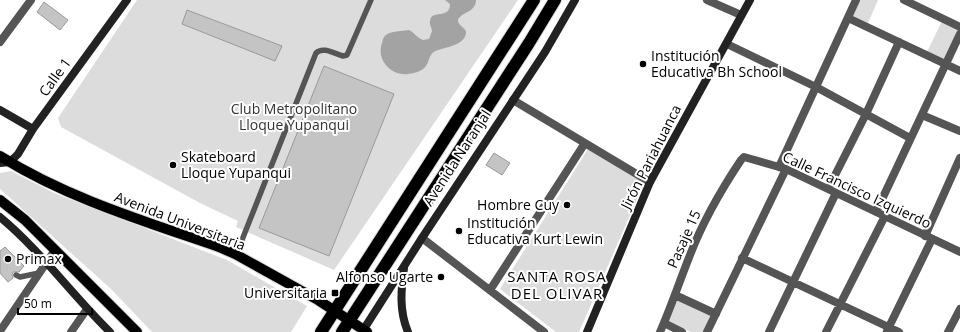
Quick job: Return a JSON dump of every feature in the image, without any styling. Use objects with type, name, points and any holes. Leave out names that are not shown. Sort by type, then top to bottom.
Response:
[{"type":"highway","name":"Avenida Naranjal","points":[[321,332],[534,0]]},
{"type":"highway","name":"Avenida Naranjal","points":[[342,332],[529,43],[555,0]]},
{"type":"main road","name":"Calle 1","points":[[5,163],[18,154],[33,129],[127,0]]},
{"type":"main road","name":"Avenida Naranjal","points":[[364,331],[405,264],[545,52],[575,0]]},
{"type":"main road","name":"Jirón Pariahuanca","points":[[587,332],[650,182],[750,0]]},
{"type":"main road","points":[[0,110],[33,129]]},
{"type":"main road","name":"Avenida Universitaria","points":[[0,156],[5,163],[57,187],[98,204],[235,254],[335,310],[364,331]]},
{"type":"main road","points":[[0,200],[25,220],[137,332]]},
{"type":"main road","points":[[0,217],[47,262],[87,309],[110,332]]},
{"type":"main road","points":[[405,264],[401,303],[408,332]]},
{"type":"street","points":[[0,42],[31,0]]},
{"type":"street","points":[[707,0],[741,15]]},
{"type":"street","points":[[708,332],[856,0]]},
{"type":"street","points":[[904,0],[960,27]]},
{"type":"street","points":[[848,18],[960,71]]},
{"type":"street","points":[[876,212],[960,34]]},
{"type":"street","points":[[828,189],[866,114],[899,42]]},
{"type":"street","points":[[727,44],[816,87],[910,138]]},
{"type":"street","points":[[513,100],[650,182]]},
{"type":"street","points":[[922,114],[960,131]]},
{"type":"street","points":[[490,290],[585,143]]},
{"type":"street","name":"Calle Francisco Izquierdo","points":[[741,160],[744,157],[782,168],[960,252]]},
{"type":"street","points":[[888,330],[960,158]]},
{"type":"street","name":"Pasaje 15","points":[[660,332],[690,254],[703,225],[724,184],[741,160]]},
{"type":"street","points":[[769,332],[836,193]]},
{"type":"street","points":[[826,332],[884,216]]},
{"type":"street","points":[[422,238],[544,332]]},
{"type":"street","points":[[0,330],[3,319],[55,250]]},
{"type":"street","points":[[742,258],[794,281],[888,330],[899,332]]},
{"type":"street","points":[[675,295],[716,314]]},
{"type":"street","points":[[71,332],[87,309]]},
{"type":"street","points":[[948,332],[960,309]]},
{"type":"street","points":[[664,323],[682,332]]},
{"type":"lane","points":[[235,254],[242,240],[316,53],[319,50],[323,50],[343,56],[347,54],[371,0]]},
{"type":"lane","points":[[16,275],[20,277],[39,273]]},
{"type":"green space","name":"Club Metropolitano Lloque Yupanqui","points":[[137,0],[518,0],[334,270],[236,227],[238,221],[200,203],[61,127],[58,118]]},
{"type":"green space","points":[[860,0],[878,0],[868,23],[852,16]]},
{"type":"green space","points":[[942,21],[959,29],[943,62],[926,54]]},
{"type":"green space","points":[[588,149],[644,183],[579,332],[556,332],[500,289]]},
{"type":"green space","points":[[11,171],[54,193],[227,260],[307,306],[291,332],[152,332],[111,289],[0,189],[0,173]]},
{"type":"green space","points":[[677,293],[715,309],[704,332],[691,332],[667,321]]},
{"type":"shaded area","points":[[445,0],[476,0],[472,9],[458,19],[459,23],[466,31],[463,39],[452,46],[434,52],[426,66],[417,72],[402,74],[391,70],[386,66],[381,55],[384,37],[397,31],[409,30],[423,40],[429,39],[432,31],[430,22],[431,17],[447,12],[449,9],[450,4]]},
{"type":"building","points":[[44,2],[68,20],[60,30],[37,12]]},
{"type":"building","points":[[187,10],[282,46],[275,61],[182,24]]},
{"type":"building","points":[[324,66],[394,94],[329,256],[259,228]]},
{"type":"building","points":[[494,153],[510,163],[502,175],[486,165]]},
{"type":"building","name":"Primax","points":[[5,247],[24,266],[19,272],[13,272],[13,278],[8,282],[0,273],[0,251]]},
{"type":"place","name":"Institución Educativa Bh School","points":[[643,64]]},
{"type":"place","name":"Skateboard Lloque Yupanqui","points":[[173,165]]},
{"type":"place","name":"Hombre Cuy","points":[[567,205]]},
{"type":"place","name":"Institución Educativa Kurt Lewin","points":[[459,231]]},
{"type":"place","name":"Primax","points":[[8,259]]},
{"type":"place","name":"Alfonso Ugarte","points":[[441,277]]},
{"type":"place","name":"Universitaria","points":[[335,293]]},
{"type":"district","name":"SANTA ROSA DEL OLIVAR","points":[[557,286]]}]
